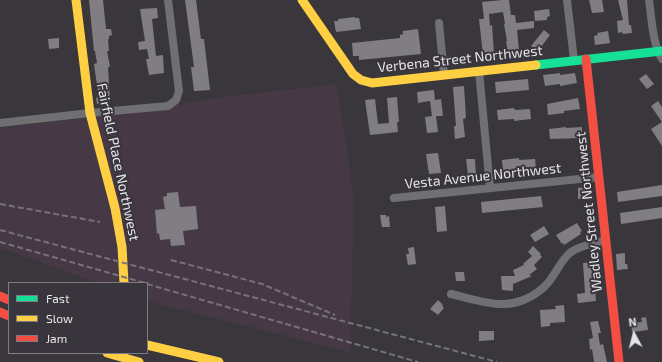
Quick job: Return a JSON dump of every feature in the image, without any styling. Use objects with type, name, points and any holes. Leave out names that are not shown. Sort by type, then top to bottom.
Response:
[{"type":"main road","name":"Fairfield Place Northwest","points":[[76,0],[90,113],[115,208],[122,247],[124,282]]},
{"type":"main road","name":"Verbena Street Northwest","points":[[302,0],[353,74],[361,80],[372,83],[574,60],[660,54]]},
{"type":"main road","name":"Wadley Street Northwest","points":[[586,59],[619,362]]},
{"type":"main road","points":[[148,345],[219,362]]},
{"type":"main road","points":[[111,354],[139,362]]},
{"type":"street","points":[[0,123],[168,106],[176,100],[179,91],[168,0]]},
{"type":"street","points":[[567,0],[574,60]]},
{"type":"street","points":[[649,0],[654,39],[660,54]]},
{"type":"street","points":[[439,23],[444,75]]},
{"type":"street","points":[[479,71],[490,188]]},
{"type":"street","name":"Vesta Avenue Northwest","points":[[394,198],[599,177]]},
{"type":"street","points":[[451,294],[493,303],[503,304],[519,302],[534,295],[547,284],[562,261],[571,252],[584,246],[606,240]]},
{"type":"shaded area","points":[[337,84],[354,199],[350,352],[155,303],[148,300],[148,282],[96,282],[0,248],[0,128],[88,118],[231,96]]},
{"type":"building","points":[[89,0],[103,0],[106,29],[111,29],[112,35],[109,36],[108,39],[109,51],[107,51],[110,67],[108,67],[110,102],[97,104],[96,98],[98,97],[98,92],[94,64],[97,63],[94,51]]},
{"type":"building","points":[[185,0],[196,0],[201,39],[204,39],[210,90],[194,91],[191,67],[194,67]]},
{"type":"building","points":[[509,0],[511,15],[515,15],[516,23],[534,21],[534,28],[517,30],[519,50],[508,52],[503,12],[489,14],[490,26],[492,25],[494,54],[483,55],[479,19],[484,19],[482,2]]},
{"type":"building","points":[[589,0],[602,0],[604,12],[592,13]]},
{"type":"building","points":[[618,0],[627,0],[629,25],[631,25],[632,33],[618,33],[617,21],[623,20]]},
{"type":"building","points":[[157,8],[158,18],[152,19],[156,56],[163,55],[164,73],[149,75],[146,59],[149,59],[147,49],[139,50],[138,42],[145,41],[140,9]]},
{"type":"building","points":[[549,9],[550,16],[547,17],[547,20],[535,21],[534,11]]},
{"type":"building","points":[[359,18],[361,29],[336,32],[334,21],[338,21],[338,19]]},
{"type":"building","points":[[418,29],[421,54],[359,60],[359,56],[353,56],[352,43],[400,38],[403,31]]},
{"type":"building","points":[[544,30],[550,35],[538,51],[531,46]]},
{"type":"building","points":[[608,31],[610,43],[595,45],[594,36],[598,35],[597,33]]},
{"type":"building","points":[[59,38],[59,48],[49,49],[48,39]]},
{"type":"building","points":[[560,73],[560,75],[575,73],[577,83],[560,86],[560,84],[545,86],[543,75]]},
{"type":"building","points":[[646,74],[654,84],[647,89],[639,79]]},
{"type":"building","points":[[528,79],[529,90],[496,93],[495,82]]},
{"type":"building","points":[[464,86],[466,118],[463,119],[465,137],[455,139],[454,126],[456,126],[453,87]]},
{"type":"building","points":[[434,90],[435,100],[441,99],[443,116],[436,116],[438,132],[427,133],[425,117],[432,116],[430,101],[418,103],[417,92]]},
{"type":"building","points":[[397,97],[399,122],[397,122],[398,132],[370,135],[365,100],[375,99],[378,124],[389,123],[387,98]]},
{"type":"building","points":[[578,98],[580,109],[548,115],[547,104]]},
{"type":"building","points":[[658,101],[662,107],[662,122],[651,106]]},
{"type":"building","points":[[514,108],[515,110],[530,109],[531,119],[514,121],[514,119],[498,120],[497,110]]},
{"type":"building","points":[[662,122],[662,146],[651,129]]},
{"type":"building","points":[[582,127],[582,138],[550,139],[549,129]]},
{"type":"building","points":[[438,153],[441,173],[429,174],[426,154]]},
{"type":"building","points":[[519,158],[519,160],[535,159],[536,169],[503,171],[502,160]]},
{"type":"building","points":[[466,159],[475,159],[476,176],[468,176]]},
{"type":"building","points":[[662,185],[662,196],[618,202],[617,192]]},
{"type":"building","points":[[586,187],[586,191],[590,191],[591,198],[578,199],[578,188]]},
{"type":"building","points":[[178,192],[180,207],[196,206],[198,229],[183,231],[185,245],[171,246],[170,239],[160,240],[159,233],[157,234],[155,210],[165,209],[163,197],[167,196],[167,193]]},
{"type":"building","points":[[541,196],[543,207],[482,213],[481,202]]},
{"type":"building","points":[[445,206],[447,231],[437,232],[435,207]]},
{"type":"building","points":[[662,207],[662,218],[621,224],[620,213]]},
{"type":"building","points":[[380,215],[386,215],[386,217],[389,216],[390,227],[382,227]]},
{"type":"building","points":[[577,223],[582,231],[580,232],[581,234],[564,245],[563,243],[562,244],[556,235]]},
{"type":"building","points":[[544,226],[549,234],[535,242],[530,235]]},
{"type":"building","points":[[533,246],[542,257],[534,265],[537,269],[529,275],[532,276],[513,284],[513,291],[502,290],[501,276],[515,276],[513,270],[524,265],[523,264],[532,256],[528,252]]},
{"type":"building","points":[[414,247],[416,264],[408,265],[406,254],[409,254],[408,248]]},
{"type":"building","points":[[625,253],[625,264],[627,264],[628,269],[617,270],[616,254]]},
{"type":"building","points":[[592,262],[593,265],[596,265],[596,301],[578,303],[577,294],[585,293],[583,263]]},
{"type":"building","points":[[455,272],[464,272],[465,281],[456,281]]},
{"type":"building","points":[[438,300],[444,308],[438,315],[430,309]]},
{"type":"building","points":[[564,305],[565,322],[550,323],[550,326],[541,327],[540,310],[556,309],[555,306]]},
{"type":"building","points":[[646,317],[648,330],[632,332],[631,323],[642,322],[641,318]]},
{"type":"building","points":[[598,321],[601,333],[598,333],[600,345],[603,344],[607,362],[594,362],[592,349],[590,350],[589,339],[593,338],[590,322]]},
{"type":"building","points":[[479,331],[494,331],[494,340],[479,341]]},
{"type":"railway","points":[[0,204],[100,222]]},
{"type":"railway","points":[[0,230],[497,362]]},
{"type":"railway","points":[[0,242],[141,282]]},
{"type":"railway","points":[[171,260],[262,284],[335,315]]},
{"type":"railway","points":[[148,284],[418,362]]},
{"type":"traffic: fast","points":[[536,65],[662,51]]},
{"type":"traffic: slow","points":[[76,0],[90,113],[115,208],[122,247],[124,282]]},
{"type":"traffic: slow","points":[[302,0],[353,74],[361,80],[372,83],[536,65]]},
{"type":"traffic: slow","points":[[148,345],[219,362]]},
{"type":"traffic: slow","points":[[111,354],[139,362]]},
{"type":"traffic: jam","points":[[586,59],[619,362]]},
{"type":"traffic: jam","points":[[0,296],[8,300]]},
{"type":"traffic: jam","points":[[0,312],[8,316]]}]
